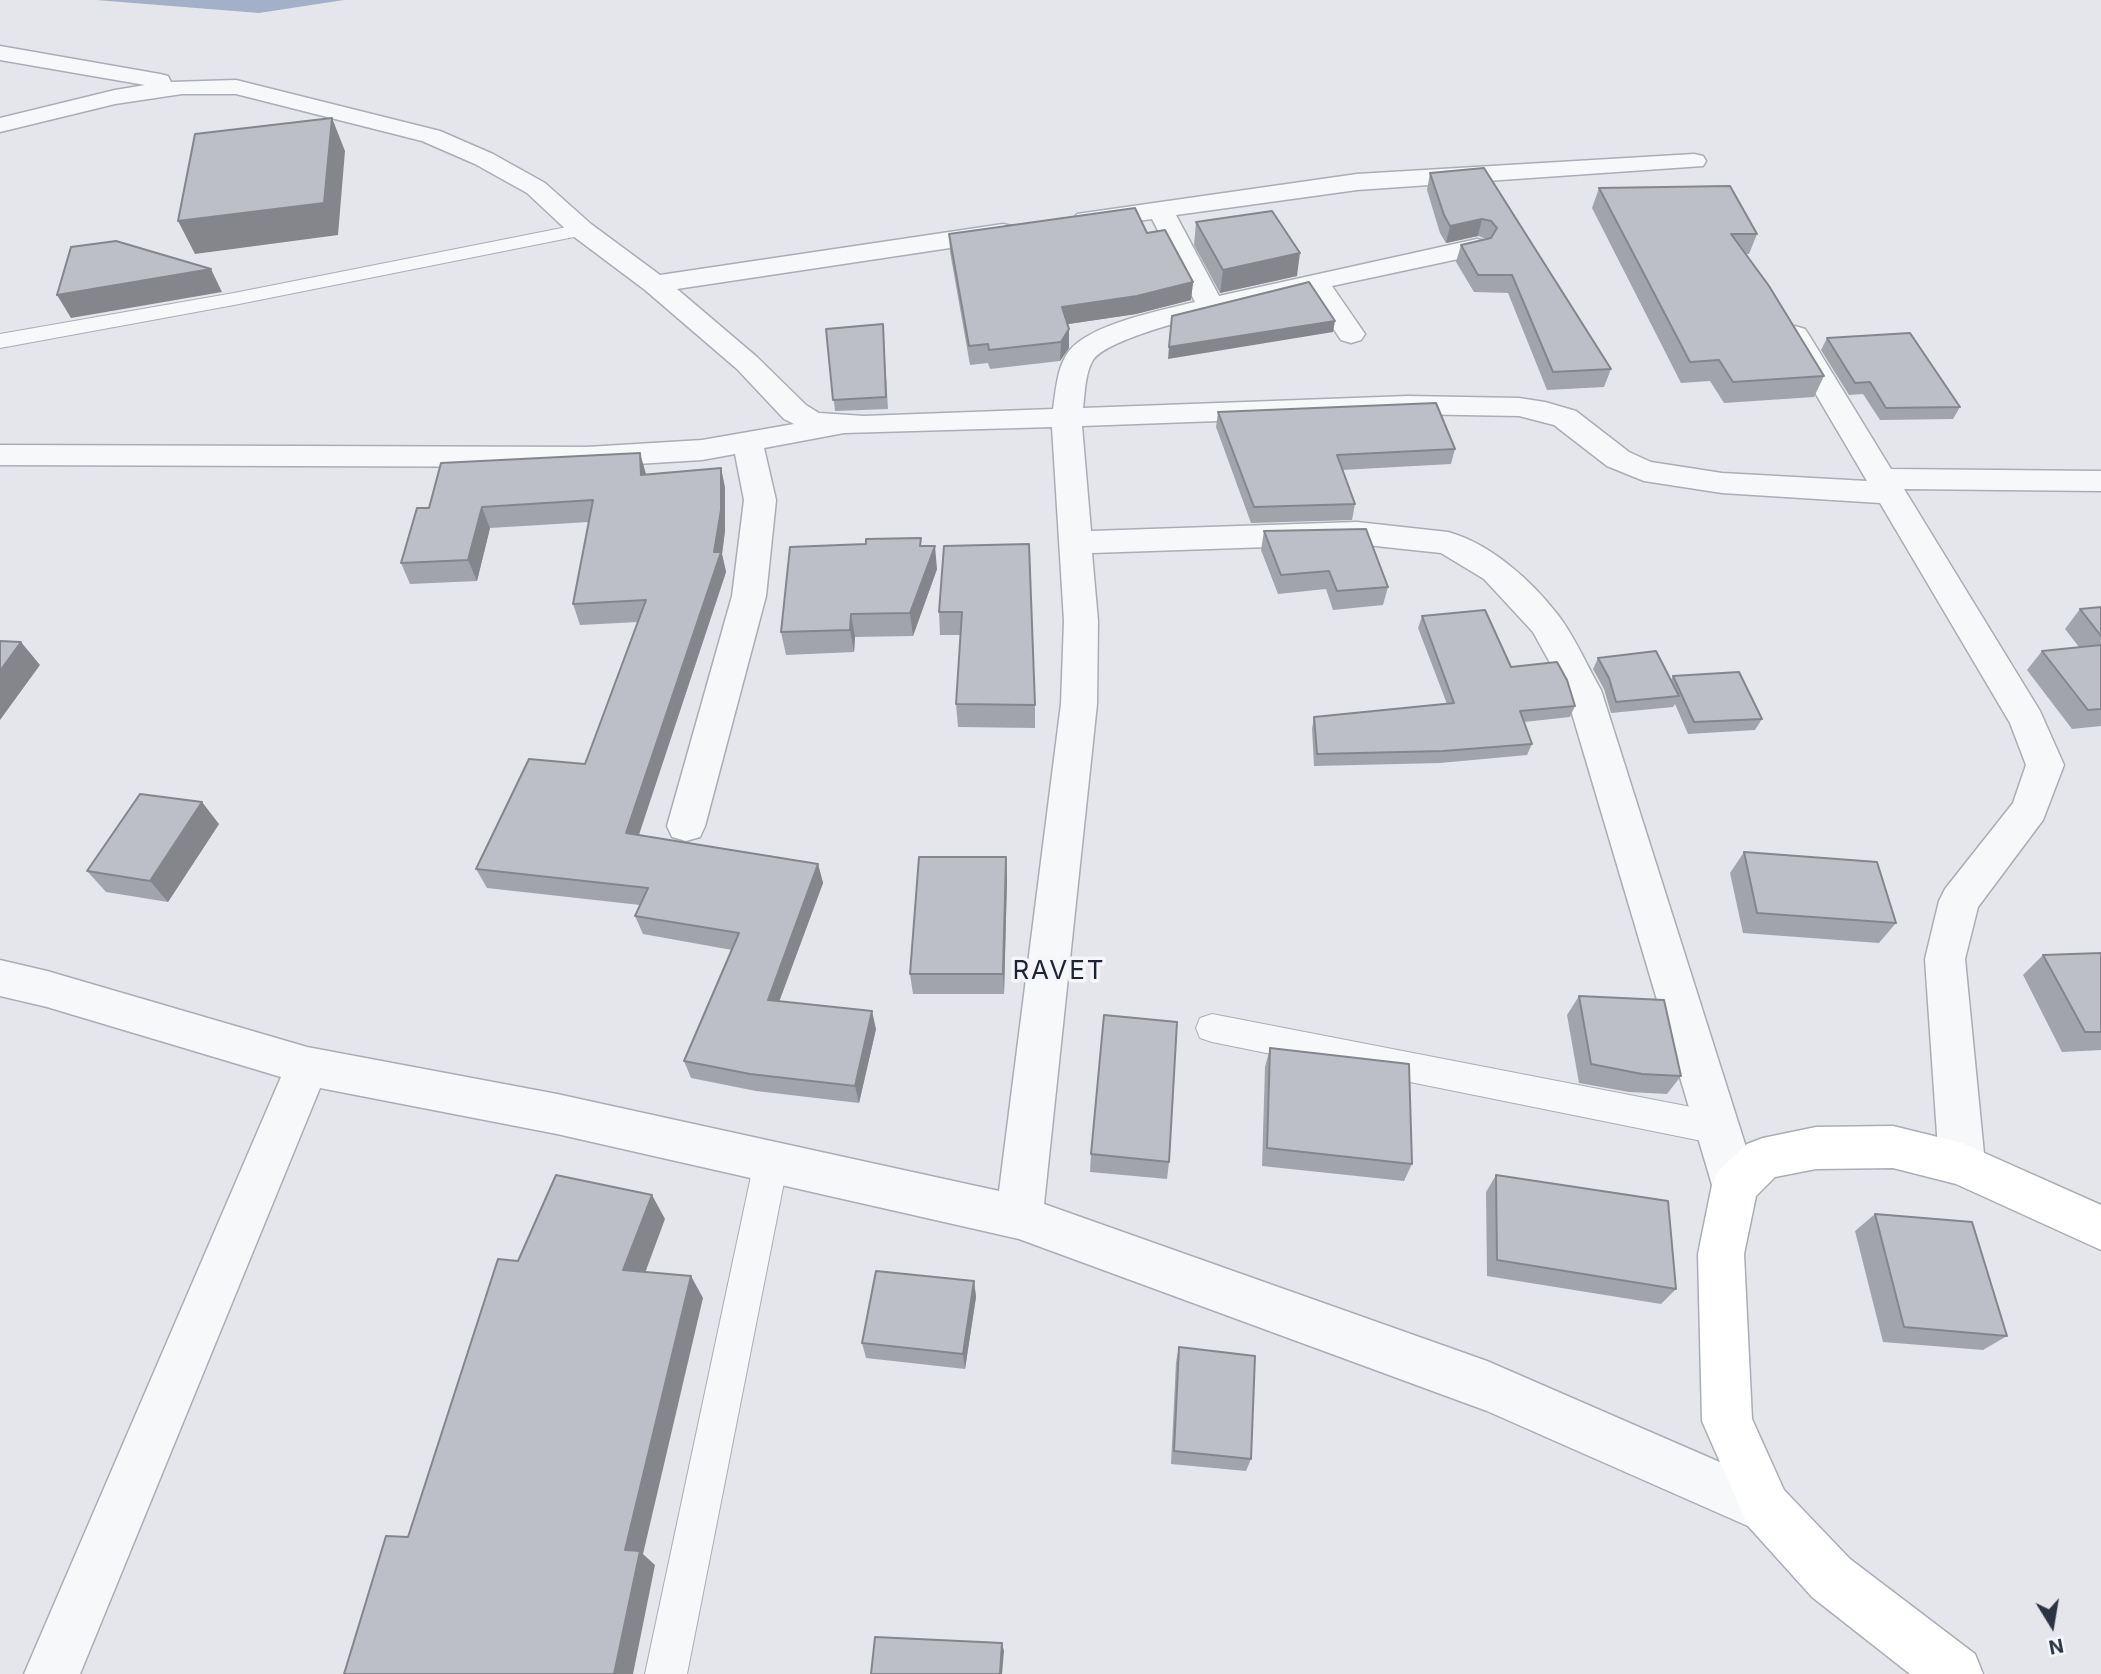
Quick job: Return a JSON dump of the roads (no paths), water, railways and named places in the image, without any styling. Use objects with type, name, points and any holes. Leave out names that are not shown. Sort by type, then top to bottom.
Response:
[{"type":"main road","points":[[1955,1674],[1831,1578],[1766,1508],[1727,1421],[1721,1254],[1735,1185],[1763,1159],[1816,1148],[1893,1147],[1962,1164],[2101,1228]]},
{"type":"street","points":[[0,53],[139,76],[182,87]]},
{"type":"street","points":[[0,125],[115,97],[182,87],[236,87],[431,136],[484,159],[536,188],[582,230],[655,284],[747,363],[795,412],[813,422],[840,425],[1408,405],[1519,407],[1545,411],[1565,418],[1618,459],[1644,471],[1723,483],[1886,486],[2101,481]]},
{"type":"street","points":[[1067,223],[1357,182],[1693,161]]},
{"type":"street","points":[[1160,210],[1211,306]]},
{"type":"street","points":[[655,284],[1027,229]]},
{"type":"street","points":[[1019,1217],[1079,704],[1081,621],[1066,418],[1074,371],[1081,355],[1096,343],[1149,321],[1315,281],[1477,247]]},
{"type":"street","points":[[1315,281],[1351,334]]},
{"type":"street","points":[[1778,306],[2027,720],[2045,765],[2030,809],[1959,901],[1945,960],[1962,1164]]},
{"type":"street","points":[[0,455],[587,457],[702,450],[840,425]]},
{"type":"street","points":[[686,826],[750,596],[760,500],[748,443]]},
{"type":"street","points":[[1075,543],[1357,533],[1448,543],[1496,571],[1546,624],[1583,690],[1735,1185]]},
{"type":"street","points":[[0,978],[47,989],[307,1066],[557,1114],[1019,1217],[1487,1386],[1766,1508]]},
{"type":"street","points":[[52,1674],[307,1066]]},
{"type":"lane","points":[[0,341],[233,299],[582,230]]},
{"type":"lane","points":[[1212,1028],[1717,1128]]},
{"type":"lane","points":[[666,1674],[771,1162]]},
{"type":"water","points":[[96,0],[344,0],[259,13]]},
{"type":"district","name":"RAVET","points":[[1059,971]]}]
